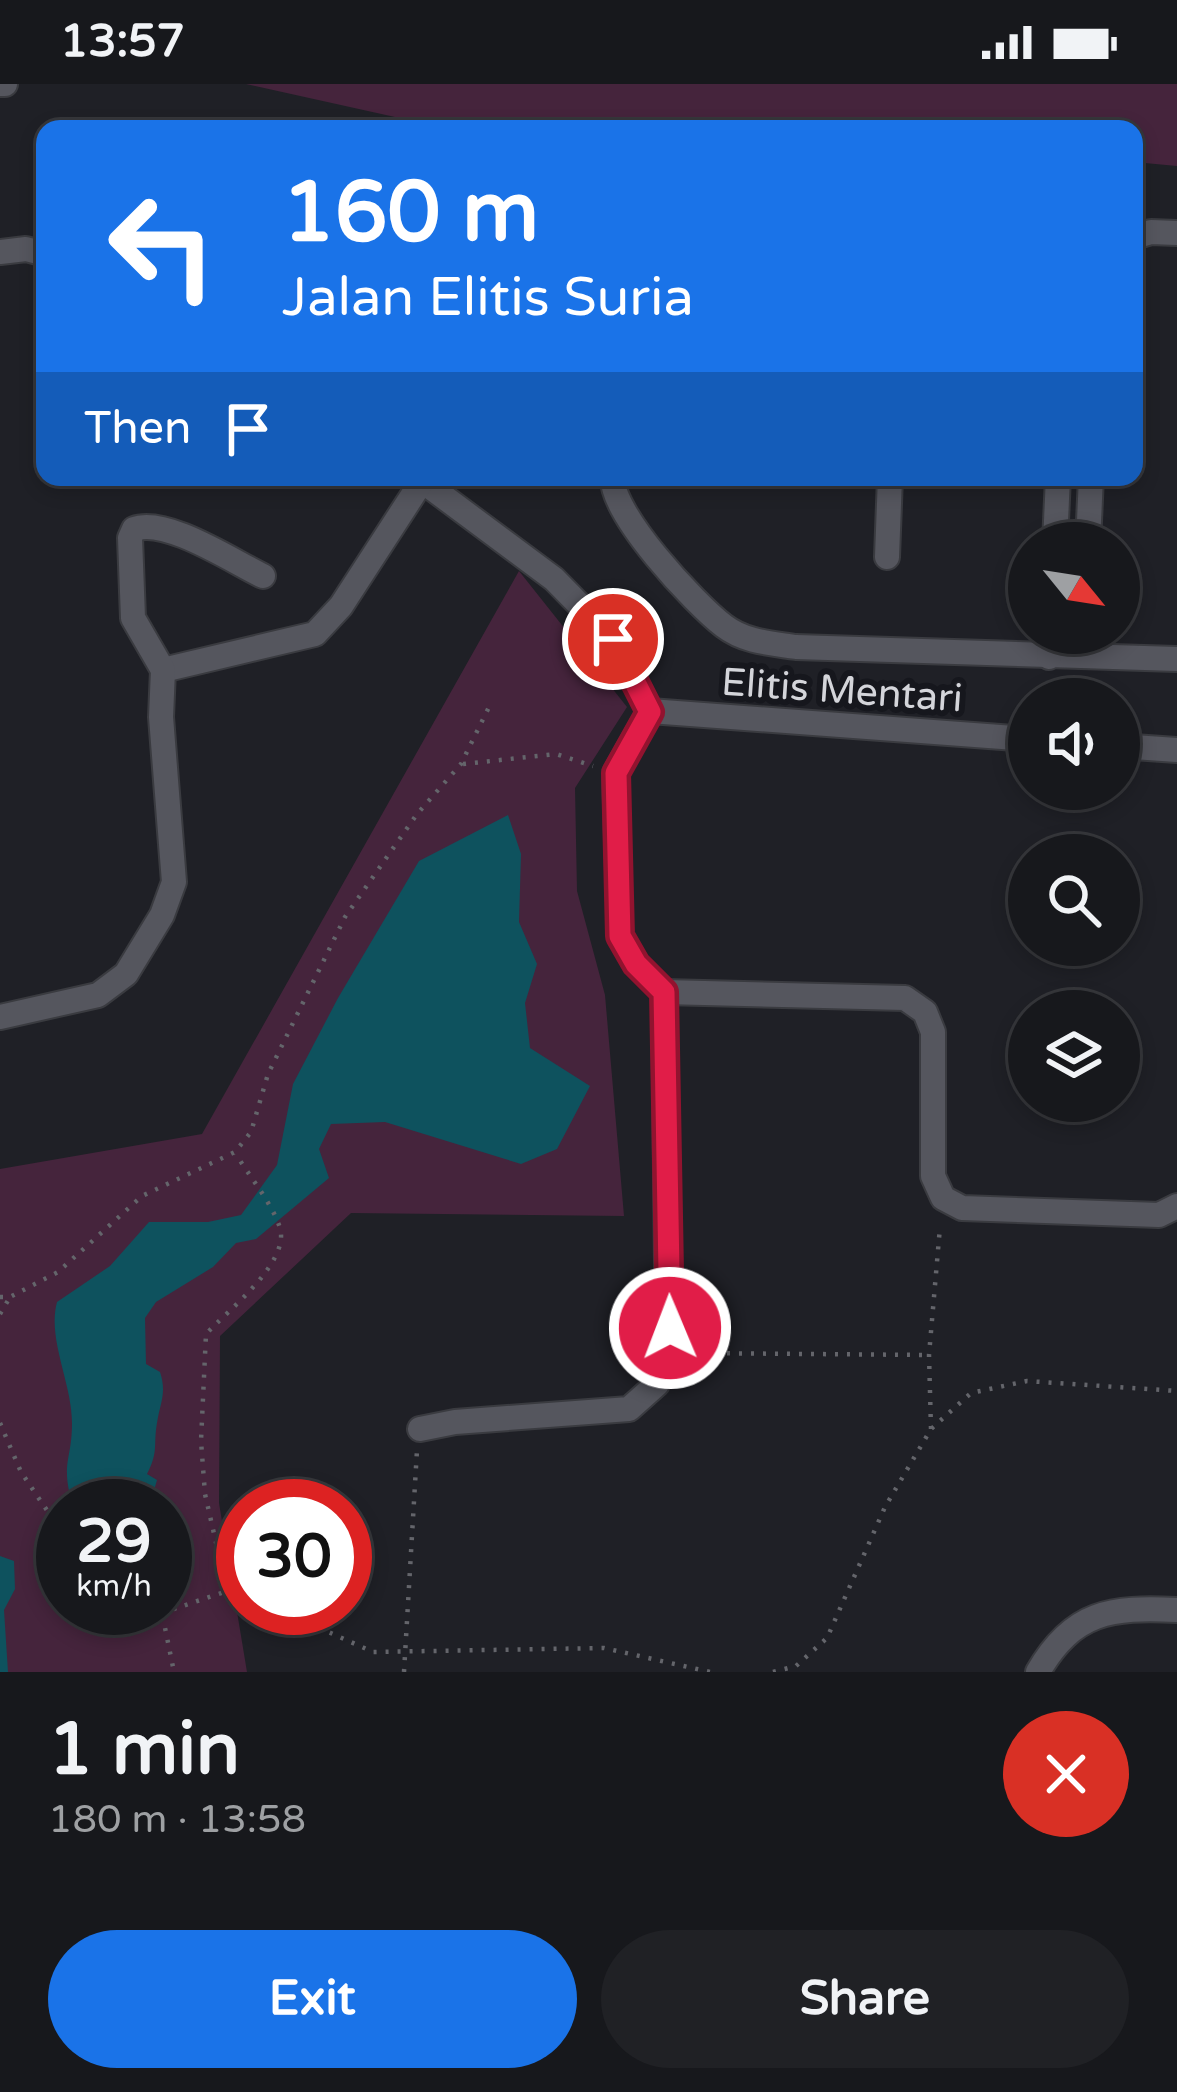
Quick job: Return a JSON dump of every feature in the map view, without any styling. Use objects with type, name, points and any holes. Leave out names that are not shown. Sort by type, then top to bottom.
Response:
[{"type":"street","points":[[1143,234],[1177,233]]},
{"type":"street","points":[[0,252],[36,252]]},
{"type":"street","points":[[163,670],[315,634],[341,606],[415,486]]},
{"type":"street","points":[[428,486],[554,579],[584,609],[613,639],[650,712],[616,773],[620,936],[636,964],[664,992],[905,998],[925,1012],[933,1032],[933,1176],[943,1198],[962,1208],[1159,1215],[1177,1206]]},
{"type":"street","points":[[611,486],[623,514],[696,600],[725,627],[749,640],[796,647],[1008,645]]},
{"type":"street","points":[[886,557],[890,486]]},
{"type":"street","points":[[1055,522],[1057,486]]},
{"type":"street","points":[[1089,522],[1091,486]]},
{"type":"street","points":[[0,1017],[98,995],[126,974],[162,915],[174,882],[160,717],[163,670],[133,618],[130,538],[134,529],[143,525],[172,531],[262,576]]},
{"type":"street","points":[[1140,654],[1177,659]]},
{"type":"street","name":"Elitis Mentari","points":[[650,712],[1008,738]]},
{"type":"street","points":[[1140,747],[1177,750]]},
{"type":"street","points":[[420,1429],[455,1422],[629,1409],[657,1384],[668,1353],[664,992]]},
{"type":"street","points":[[1037,1672],[1052,1647],[1089,1619],[1130,1608],[1177,1610]]},
{"type":"path","points":[[0,1314],[10,1298],[58,1272],[142,1196],[235,1152],[251,1132],[268,1074],[345,917],[417,814],[460,764],[491,703]]},
{"type":"path","points":[[460,764],[556,754],[616,773]]},
{"type":"path","points":[[216,1543],[202,1459],[206,1334],[274,1260],[281,1245],[280,1227],[235,1152]]},
{"type":"path","points":[[932,1429],[929,1355],[943,1198]]},
{"type":"path","points":[[0,1297],[10,1298]]},
{"type":"path","points":[[668,1353],[929,1355]]},
{"type":"path","points":[[773,1672],[796,1669],[827,1638],[885,1507],[932,1429],[971,1393],[1027,1381],[1177,1391]]},
{"type":"path","points":[[0,1423],[36,1494]]},
{"type":"path","points":[[404,1672],[420,1429]]},
{"type":"path","points":[[165,1635],[174,1672]]},
{"type":"path","points":[[336,1635],[374,1652],[604,1648],[710,1672]]},
{"type":"shaded area","points":[[246,84],[1177,84],[1177,166],[1143,163],[1143,120],[408,120]]},
{"type":"shaded area","points":[[519,571],[627,707],[575,788],[577,891],[605,995],[624,1216],[351,1213],[220,1336],[216,1635],[241,1635],[247,1672],[0,1672],[0,1169],[202,1134]]},
{"type":"water","points":[[508,815],[521,854],[519,922],[537,964],[525,1003],[530,1048],[590,1086],[557,1149],[521,1164],[385,1122],[331,1124],[319,1149],[329,1178],[256,1239],[236,1243],[213,1267],[156,1302],[145,1318],[146,1364],[160,1372],[163,1386],[147,1474],[155,1479],[68,1479],[71,1408],[55,1331],[57,1302],[110,1266],[149,1222],[208,1222],[241,1215],[277,1165],[293,1084],[419,861]]},
{"type":"water","points":[[0,1556],[14,1561],[15,1589],[4,1610],[8,1672],[0,1672]]},
{"type":"route","points":[[613,639],[650,712],[616,773],[620,936],[636,964],[664,992],[670,1328]]}]
